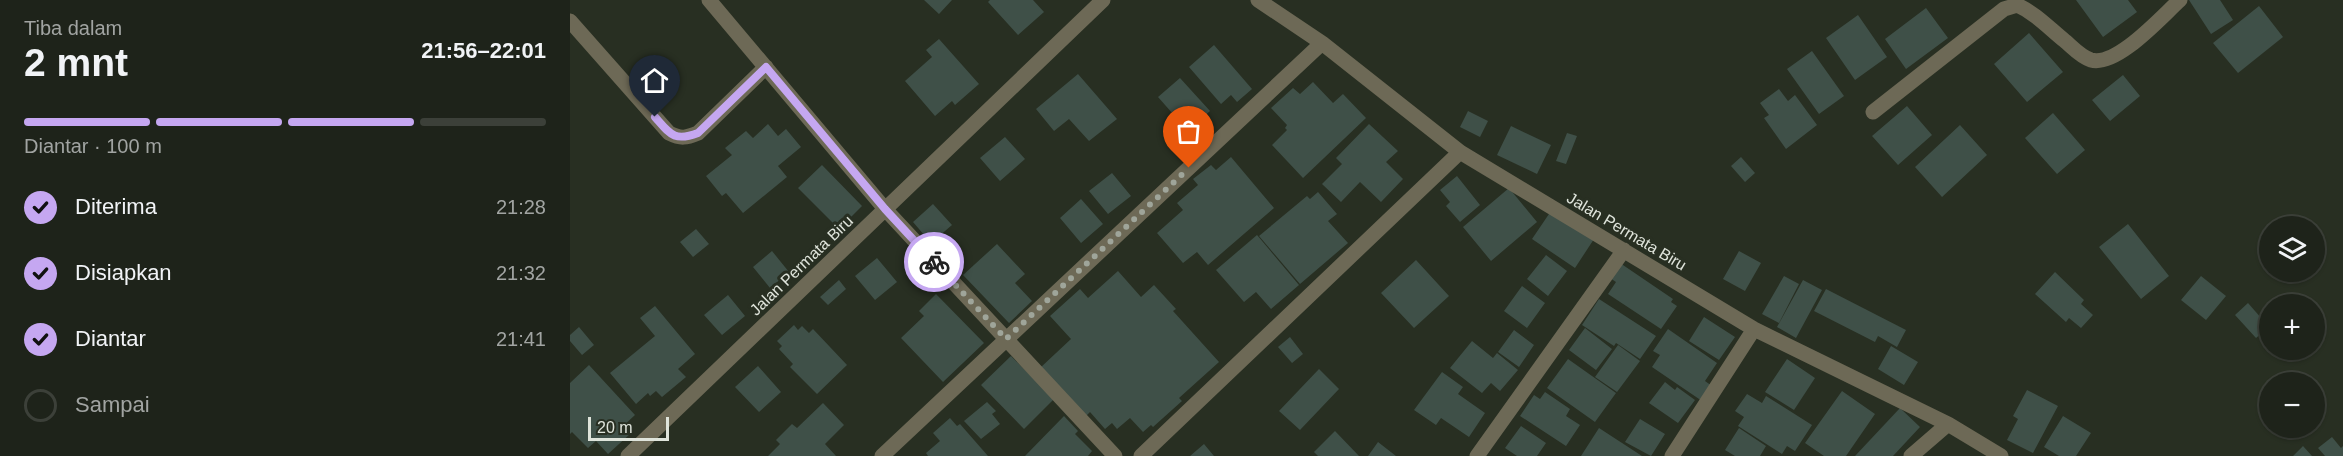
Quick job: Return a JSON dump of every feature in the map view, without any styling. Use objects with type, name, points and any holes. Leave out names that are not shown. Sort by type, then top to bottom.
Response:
[{"type":"street","points":[[709,0],[885,209],[1115,456]]},
{"type":"street","name":"Jalan Permata Biru","points":[[628,456],[1103,0]]},
{"type":"street","name":"Jalan Permata Biru","points":[[1258,0],[1322,43],[1460,152],[1754,329],[1948,424],[2001,456]]},
{"type":"street","points":[[1873,112],[2004,9],[2017,5],[2029,10],[2078,52],[2091,60],[2106,60],[2121,53],[2180,0]]},
{"type":"street","points":[[570,21],[669,133],[678,138],[698,133],[766,67]]},
{"type":"street","points":[[882,456],[1322,43]]},
{"type":"street","points":[[1141,456],[1460,152]]},
{"type":"street","points":[[1477,456],[1624,250]]},
{"type":"street","points":[[1672,456],[1754,329]]},
{"type":"street","points":[[1911,456],[1948,424]]},
{"type":"building","points":[[924,0],[952,0],[939,14]]},
{"type":"building","points":[[990,0],[1033,0],[1044,12],[1018,35],[988,2]]},
{"type":"building","points":[[2076,0],[2128,0],[2137,12],[2103,37]]},
{"type":"building","points":[[2189,0],[2220,0],[2233,20],[2211,34]]},
{"type":"building","points":[[2259,6],[2283,37],[2238,73],[2213,43]]},
{"type":"building","points":[[1926,8],[1948,38],[1906,69],[1885,39]]},
{"type":"building","points":[[1858,15],[1887,57],[1855,80],[1826,38]]},
{"type":"building","points":[[2029,33],[2063,72],[2027,102],[1994,64]]},
{"type":"building","points":[[939,39],[979,84],[955,105],[952,101],[935,116],[905,81],[932,57],[926,50]]},
{"type":"building","points":[[1214,45],[1252,89],[1237,102],[1231,95],[1221,104],[1189,67]]},
{"type":"building","points":[[1812,51],[1844,96],[1819,114],[1787,69]]},
{"type":"building","points":[[1078,74],[1117,119],[1089,141],[1069,119],[1054,131],[1036,109]]},
{"type":"building","points":[[2123,75],[2140,96],[2110,121],[2092,100]]},
{"type":"building","points":[[1180,78],[1210,111],[1188,131],[1158,97]]},
{"type":"building","points":[[1313,82],[1333,103],[1343,94],[1366,118],[1303,178],[1272,145],[1287,130],[1285,128],[1287,125],[1271,108],[1293,88],[1300,94]]},
{"type":"building","points":[[1779,89],[1788,101],[1795,95],[1817,125],[1786,149],[1764,118],[1769,115],[1760,103]]},
{"type":"building","points":[[1907,106],[1932,135],[1898,165],[1872,136]]},
{"type":"building","points":[[1468,111],[1488,121],[1480,137],[1460,127]]},
{"type":"building","points":[[2053,113],[2085,150],[2057,174],[2025,138]]},
{"type":"building","points":[[768,124],[778,136],[786,129],[801,147],[778,166],[787,177],[743,213],[726,193],[722,196],[706,176],[732,155],[725,148],[746,131],[753,138]]},
{"type":"building","points":[[1369,124],[1398,151],[1386,162],[1403,179],[1381,202],[1360,182],[1341,202],[1322,184],[1342,164],[1336,158]]},
{"type":"building","points":[[1960,125],[1987,155],[1942,197],[1915,167]]},
{"type":"building","points":[[1511,126],[1551,145],[1537,174],[1497,155]]},
{"type":"building","points":[[1567,133],[1577,136],[1566,164],[1556,161]]},
{"type":"building","points":[[1005,137],[1025,159],[1000,181],[980,158]]},
{"type":"building","points":[[1231,157],[1274,208],[1208,265],[1197,252],[1183,263],[1157,233],[1183,210],[1177,203],[1198,185],[1193,179],[1211,165],[1216,170]]},
{"type":"building","points":[[1741,157],[1755,173],[1745,182],[1731,166]]},
{"type":"building","points":[[822,165],[862,206],[839,229],[798,188]]},
{"type":"building","points":[[1112,173],[1131,196],[1108,214],[1089,191]]},
{"type":"building","points":[[1457,176],[1480,205],[1460,222],[1446,206],[1450,202],[1440,190]]},
{"type":"building","points":[[1509,188],[1537,222],[1491,261],[1463,227]]},
{"type":"building","points":[[1318,192],[1337,214],[1328,221],[1348,243],[1300,284],[1259,236],[1307,196],[1310,199]]},
{"type":"building","points":[[1081,199],[1103,224],[1081,243],[1060,218]]},
{"type":"building","points":[[933,204],[952,225],[931,243],[913,222]]},
{"type":"building","points":[[1551,211],[1594,239],[1575,268],[1532,239]]},
{"type":"building","points":[[2128,224],[2169,276],[2141,299],[2099,247]]},
{"type":"building","points":[[696,229],[709,244],[693,257],[680,242]]},
{"type":"building","points":[[1257,235],[1299,285],[1271,309],[1256,292],[1244,302],[1216,270]]},
{"type":"building","points":[[997,244],[1025,274],[1015,283],[1032,301],[1009,323],[963,275]]},
{"type":"building","points":[[772,251],[789,272],[770,288],[753,267]]},
{"type":"building","points":[[1739,251],[1761,263],[1745,291],[1723,279]]},
{"type":"building","points":[[1546,255],[1567,271],[1548,296],[1527,279]]},
{"type":"building","points":[[877,258],[897,282],[875,300],[855,276]]},
{"type":"building","points":[[1416,260],[1449,296],[1414,328],[1381,293]]},
{"type":"building","points":[[1620,263],[1673,299],[1671,302],[1677,306],[1661,329],[1608,294],[1616,282],[1610,278]]},
{"type":"building","points":[[1118,271],[1141,297],[1154,285],[1176,309],[1173,311],[1219,362],[1179,398],[1182,401],[1153,427],[1151,425],[1143,432],[1130,418],[1117,429],[1112,423],[1105,429],[1090,412],[1085,417],[1040,368],[1071,339],[1050,316],[1080,289],[1088,298]]},
{"type":"building","points":[[2055,272],[2084,300],[2081,304],[2093,315],[2081,328],[2069,318],[2066,322],[2035,294]]},
{"type":"building","points":[[1784,276],[1799,284],[1779,323],[1762,314]]},
{"type":"building","points":[[2201,276],[2226,296],[2206,320],[2181,300]]},
{"type":"building","points":[[839,280],[846,289],[828,305],[820,297]]},
{"type":"building","points":[[1803,280],[1822,290],[1796,338],[1777,327]]},
{"type":"building","points":[[1522,286],[1545,303],[1527,328],[1504,311]]},
{"type":"building","points":[[1826,289],[1906,330],[1897,347],[1878,336],[1875,342],[1814,311]]},
{"type":"building","points":[[936,294],[984,343],[943,382],[901,338],[924,316],[919,311]]},
{"type":"building","points":[[728,295],[745,316],[722,335],[704,315]]},
{"type":"building","points":[[1599,299],[1656,336],[1640,359],[1616,343],[1614,346],[1582,325]]},
{"type":"building","points":[[2248,303],[2259,316],[2259,335],[2256,338],[2235,315]]},
{"type":"building","points":[[655,306],[695,354],[678,369],[686,377],[662,397],[656,391],[650,396],[648,393],[636,404],[610,373],[655,336],[640,318]]},
{"type":"building","points":[[1704,317],[1735,337],[1719,360],[1689,341]]},
{"type":"building","points":[[794,325],[798,330],[802,326],[809,333],[813,329],[847,365],[817,394],[790,367],[793,364],[779,349],[782,346],[777,341]]},
{"type":"building","points":[[579,327],[594,345],[582,355],[570,341],[570,335]]},
{"type":"building","points":[[1585,328],[1612,349],[1596,370],[1569,350]]},
{"type":"building","points":[[1668,329],[1717,363],[1705,381],[1712,386],[1702,401],[1652,367],[1660,355],[1653,351]]},
{"type":"building","points":[[1514,330],[1534,345],[1519,367],[1498,352]]},
{"type":"building","points":[[1290,337],[1303,354],[1292,363],[1278,347]]},
{"type":"building","points":[[1472,341],[1493,358],[1497,353],[1518,370],[1500,391],[1491,383],[1482,393],[1450,368]]},
{"type":"building","points":[[1618,345],[1640,361],[1617,392],[1595,377]]},
{"type":"building","points":[[1891,346],[1918,362],[1904,385],[1878,369]]},
{"type":"building","points":[[1011,356],[1054,399],[1024,429],[981,385]]},
{"type":"building","points":[[1568,359],[1616,393],[1595,422],[1547,388]]},
{"type":"building","points":[[1787,359],[1815,378],[1794,410],[1765,392]]},
{"type":"building","points":[[589,365],[635,415],[622,427],[630,434],[608,454],[596,441],[588,448],[572,432],[570,434],[570,383]]},
{"type":"building","points":[[758,366],[781,392],[759,412],[735,387]]},
{"type":"building","points":[[1319,369],[1339,389],[1300,430],[1279,411]]},
{"type":"building","points":[[1442,372],[1463,387],[1458,394],[1485,413],[1469,437],[1441,418],[1436,425],[1414,410]]},
{"type":"building","points":[[1665,382],[1675,390],[1677,387],[1695,400],[1678,423],[1649,403]]},
{"type":"building","points":[[2027,390],[2058,406],[2033,453],[2007,440],[2018,419],[2013,416]]},
{"type":"building","points":[[1842,391],[1875,414],[1846,456],[1824,456],[1805,443]]},
{"type":"building","points":[[1545,392],[1570,409],[1566,416],[1580,425],[1566,446],[1520,416],[1534,395],[1540,399]]},
{"type":"building","points":[[1747,394],[1762,403],[1766,396],[1812,425],[1795,451],[1787,446],[1782,454],[1738,426],[1744,417],[1735,411]]},
{"type":"building","points":[[987,402],[996,411],[992,414],[1000,424],[981,439],[964,421]]},
{"type":"building","points":[[823,403],[844,425],[825,444],[836,456],[768,456],[780,444],[776,440],[792,424],[797,428]]},
{"type":"building","points":[[1900,408],[1920,427],[1893,456],[1855,456]]},
{"type":"building","points":[[1064,416],[1078,431],[1075,434],[1092,451],[1088,456],[1025,456]]},
{"type":"building","points":[[2063,416],[2091,433],[2076,456],[2059,456],[2044,447]]},
{"type":"building","points":[[950,418],[957,426],[960,424],[988,456],[928,456],[926,453],[940,441],[933,433]]},
{"type":"building","points":[[1640,419],[1665,434],[1651,456],[1625,442]]},
{"type":"building","points":[[1521,426],[1546,443],[1537,456],[1517,456],[1505,448]]},
{"type":"building","points":[[1599,428],[1642,456],[1581,456]]},
{"type":"building","points":[[1739,428],[1766,446],[1760,456],[1735,456],[1725,450]]},
{"type":"building","points":[[1335,431],[1359,456],[1318,456],[1314,452]]},
{"type":"building","points":[[2332,437],[2341,448],[2343,446],[2343,456],[2325,456],[2318,448]]},
{"type":"building","points":[[1378,442],[1396,456],[1368,456]]},
{"type":"building","points":[[1204,444],[1214,456],[1190,456]]},
{"type":"building","points":[[2303,446],[2312,456],[2293,456]]},
{"type":"way so far","points":[[934,262],[1006,339],[1189,168]]},
{"type":"route","points":[[655,117],[669,133],[678,138],[698,133],[766,67],[885,209],[934,262]]}]
